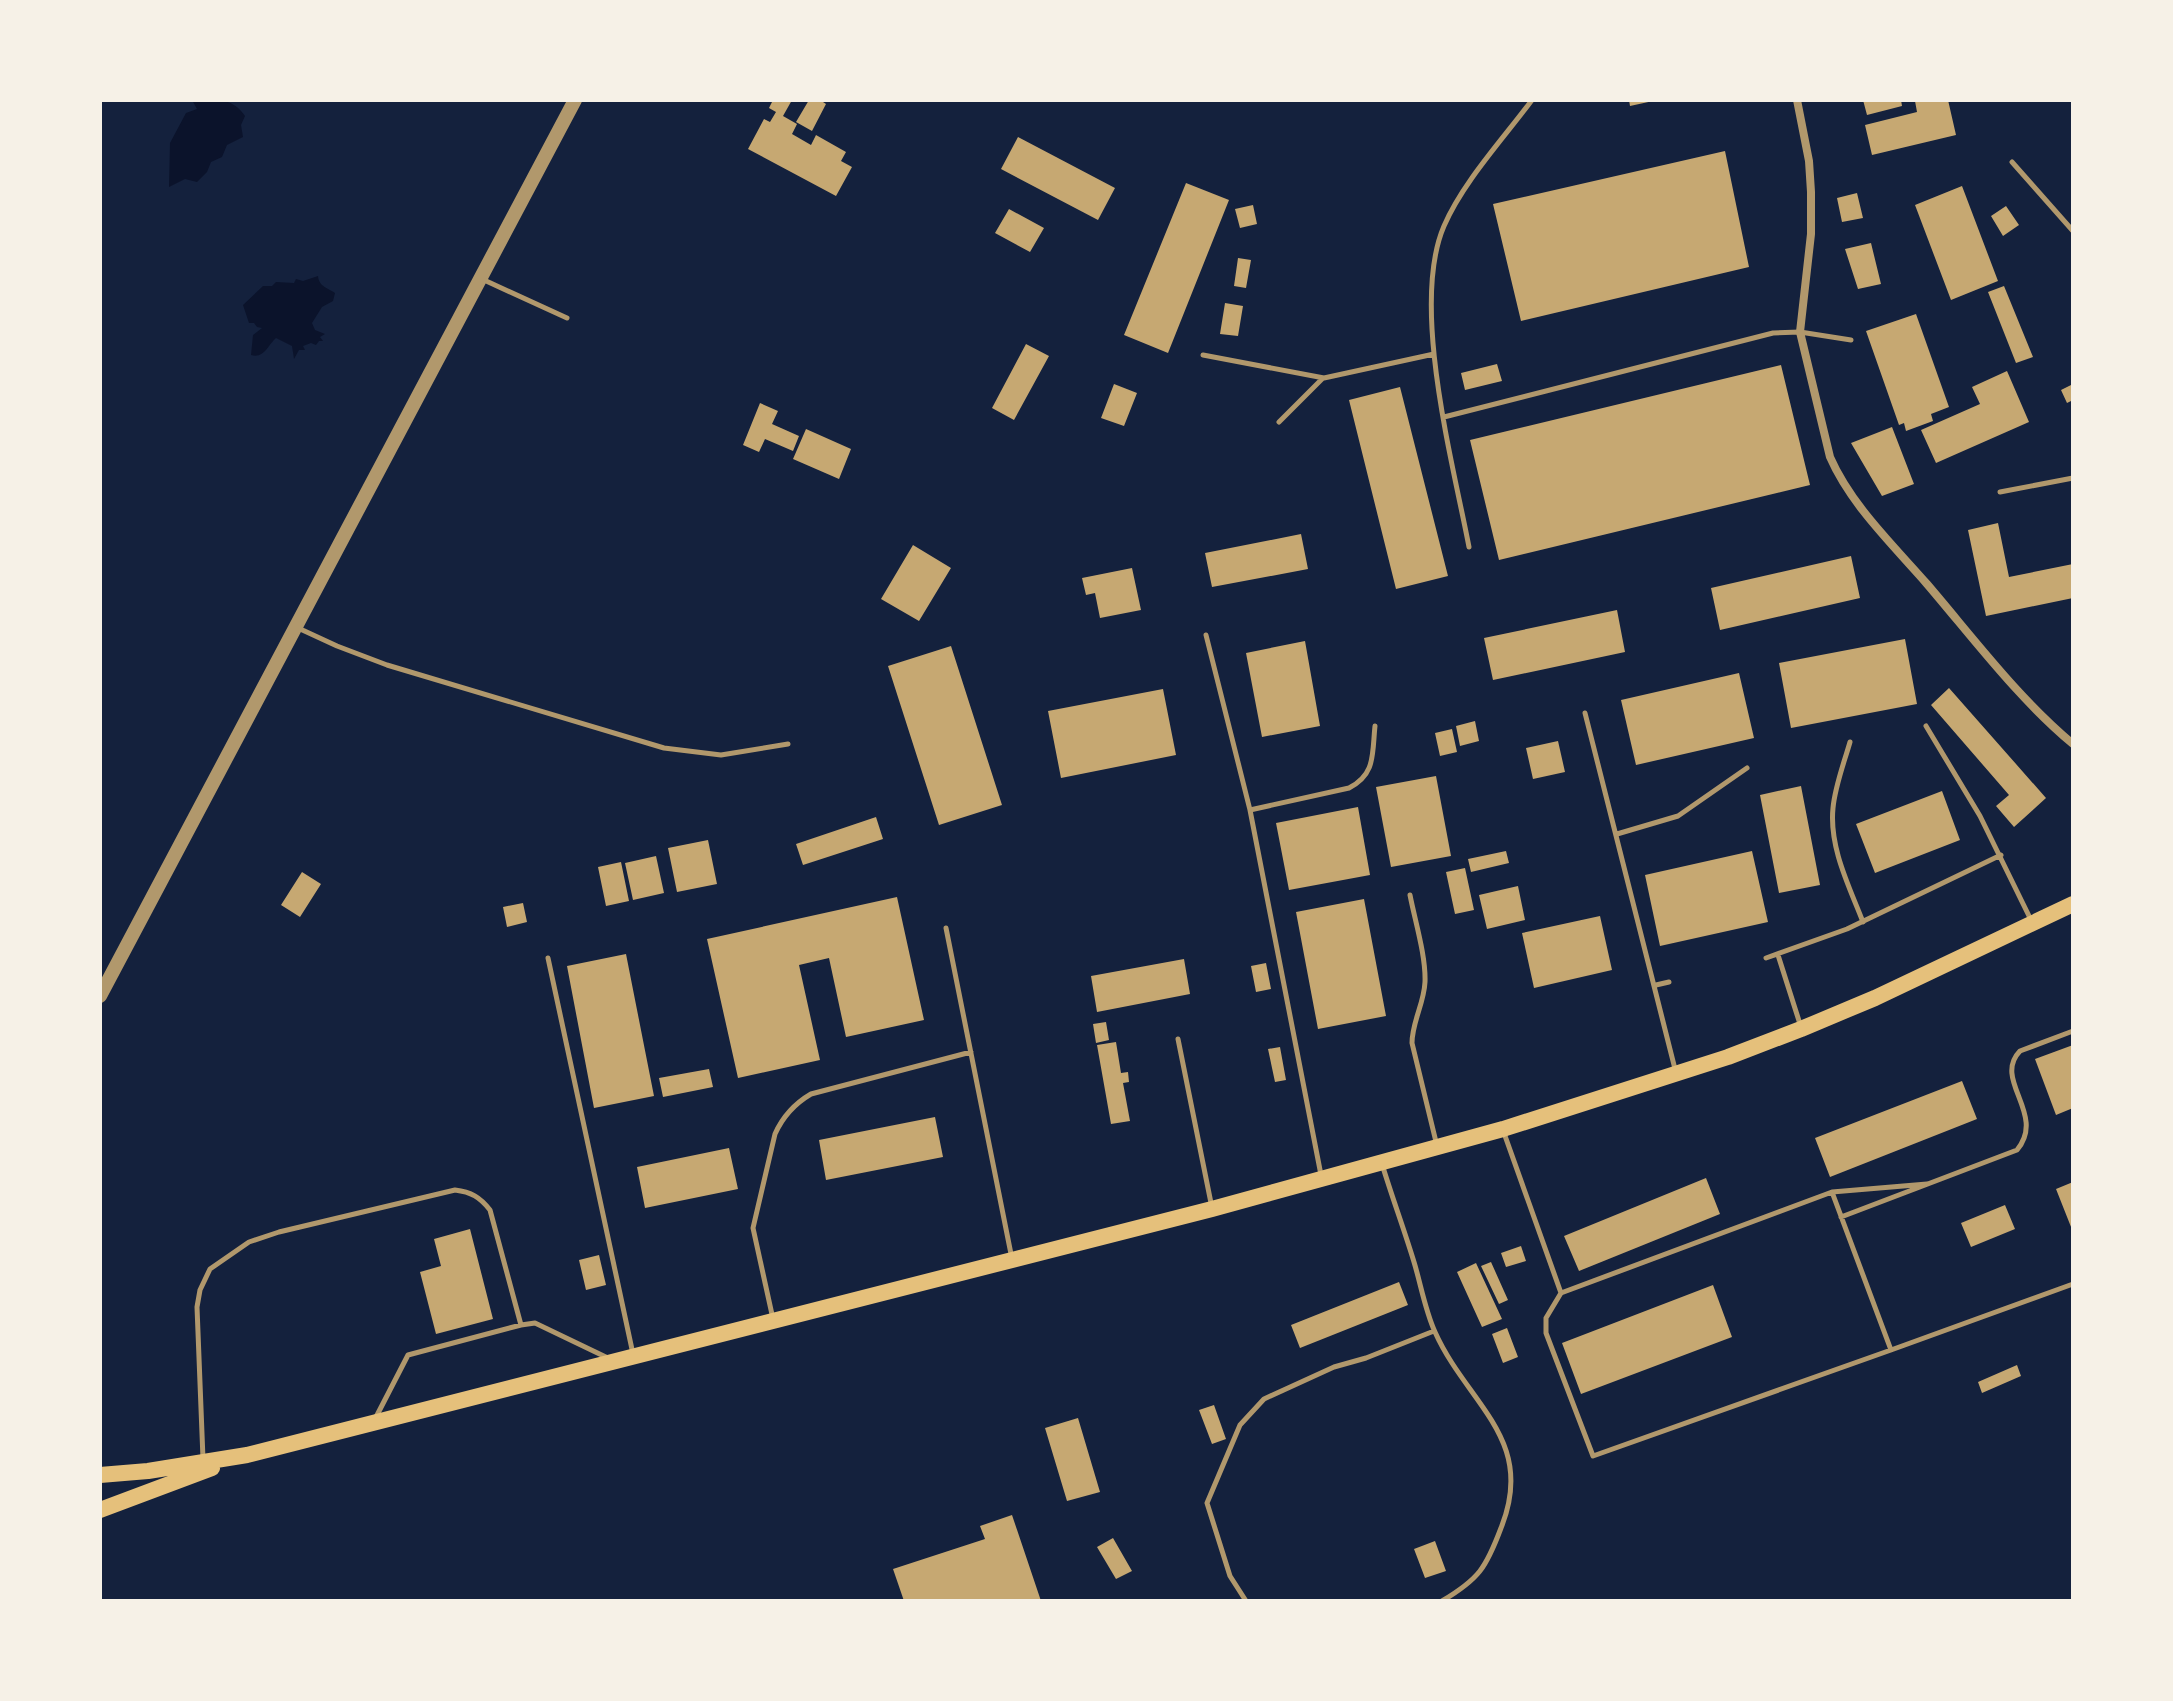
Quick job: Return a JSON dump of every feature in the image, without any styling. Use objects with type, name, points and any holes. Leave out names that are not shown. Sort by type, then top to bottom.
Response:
[{"type":"main road","points":[[100,1475],[247,1455],[1212,1209],[1503,1129],[1676,1074],[1801,1029],[1875,998],[2073,904]]},
{"type":"main road","points":[[100,1510],[247,1455]]},
{"type":"street","points":[[100,996],[575,100]]},
{"type":"street","points":[[1797,100],[1809,161],[1811,192],[1811,234],[1800,332],[1830,457],[1846,486],[2020,693],[2073,744]]},
{"type":"lane","points":[[1469,547],[1434,354],[1431,281],[1443,228],[1456,203],[1532,100]]},
{"type":"lane","points":[[2012,162],[2073,231]]},
{"type":"lane","points":[[481,278],[567,318]]},
{"type":"lane","points":[[1444,417],[1773,333],[1800,332],[1851,340]]},
{"type":"lane","points":[[1203,355],[1324,378],[1434,354]]},
{"type":"lane","points":[[1279,422],[1324,378]]},
{"type":"lane","points":[[2000,492],[2073,478]]},
{"type":"lane","points":[[295,626],[337,646],[423,677],[664,748],[721,755],[788,744]]},
{"type":"lane","points":[[1206,635],[1250,810],[1322,1180]]},
{"type":"lane","points":[[1585,713],[1676,1074]]},
{"type":"lane","points":[[1250,810],[1349,788],[1363,781],[1370,769],[1375,726]]},
{"type":"lane","points":[[1926,726],[2001,855],[2033,925]]},
{"type":"lane","points":[[1850,742],[1833,807],[1833,830],[1863,922]]},
{"type":"lane","points":[[1617,834],[1678,816],[1747,768]]},
{"type":"lane","points":[[1766,958],[1863,922],[2001,855]]},
{"type":"lane","points":[[1410,895],[1425,979],[1412,1043],[1438,1147]]},
{"type":"lane","points":[[946,928],[1012,1259]]},
{"type":"lane","points":[[1778,955],[1801,1029]]},
{"type":"lane","points":[[548,958],[633,1355]]},
{"type":"lane","points":[[1656,985],[1669,982]]},
{"type":"lane","points":[[1841,1217],[2017,1150],[2024,1141],[2028,1122],[2011,1073],[2015,1057],[2020,1051],[2073,1031]]},
{"type":"lane","points":[[1178,1039],[1212,1209]]},
{"type":"lane","points":[[774,1320],[753,1228],[775,1134],[781,1121],[790,1109],[811,1094],[971,1052]]},
{"type":"lane","points":[[1503,1129],[1561,1293]]},
{"type":"lane","points":[[1381,1163],[1434,1331],[1453,1365],[1490,1416],[1511,1460],[1509,1509],[1487,1564],[1465,1587],[1442,1601]]},
{"type":"lane","points":[[1927,1184],[1832,1192],[1561,1293],[1546,1318],[1546,1333],[1593,1456],[2073,1284]]},
{"type":"lane","points":[[203,1463],[197,1307],[200,1290],[210,1269],[249,1242],[455,1190],[468,1192],[482,1199],[490,1210],[521,1325]]},
{"type":"lane","points":[[1832,1192],[1891,1350]]},
{"type":"lane","points":[[372,1424],[408,1355],[521,1325],[535,1323],[614,1361]]},
{"type":"lane","points":[[1246,1601],[1230,1576],[1207,1503],[1240,1425],[1264,1399],[1334,1367],[1434,1331]]},
{"type":"water","points":[[192,100],[222,100],[234,105],[245,116],[241,125],[243,137],[227,145],[222,157],[211,162],[207,172],[197,182],[185,179],[169,187],[170,143],[186,113],[197,109]]},
{"type":"water","points":[[318,276],[322,285],[335,293],[333,301],[322,307],[312,323],[315,330],[325,334],[320,337],[323,341],[303,346],[305,350],[299,350],[294,359],[292,346],[276,338],[263,353],[251,355],[253,335],[262,328],[249,323],[243,305],[263,286],[272,286],[276,282],[294,283],[296,279],[303,281]]},
{"type":"building","points":[[773,100],[792,100],[783,116],[797,124],[792,134],[811,145],[816,135],[846,152],[841,161],[852,167],[836,196],[748,149],[764,119],[770,122],[776,112],[769,108]]},
{"type":"building","points":[[809,100],[820,100],[826,104],[812,131],[796,122]]},
{"type":"building","points":[[1629,100],[1653,100],[1653,101],[1630,106]]},
{"type":"building","points":[[1863,100],[1901,100],[1902,106],[1867,115]]},
{"type":"building","points":[[1948,100],[1956,135],[1872,155],[1865,125],[1917,112],[1915,101]]},
{"type":"building","points":[[1018,137],[1115,188],[1098,220],[1001,169]]},
{"type":"building","points":[[1725,151],[1749,267],[1521,321],[1493,204]]},
{"type":"building","points":[[1186,183],[1229,200],[1168,353],[1124,335]]},
{"type":"building","points":[[1962,186],[1998,281],[1951,300],[1915,205]]},
{"type":"building","points":[[1857,193],[1863,218],[1842,222],[1837,198]]},
{"type":"building","points":[[1253,205],[1257,224],[1240,228],[1235,209]]},
{"type":"building","points":[[2006,206],[2019,225],[2003,236],[1991,216]]},
{"type":"building","points":[[1009,209],[1044,228],[1030,252],[995,233]]},
{"type":"building","points":[[1871,243],[1881,284],[1858,289],[1845,249]]},
{"type":"building","points":[[1238,258],[1251,260],[1246,288],[1234,286]]},
{"type":"building","points":[[2004,286],[2033,357],[2016,363],[1988,292]]},
{"type":"building","points":[[1225,303],[1243,306],[1238,336],[1220,334]]},
{"type":"building","points":[[1916,314],[1949,407],[1931,414],[1933,421],[1906,431],[1904,423],[1899,425],[1866,331]]},
{"type":"building","points":[[1026,344],[1049,356],[1014,420],[992,408]]},
{"type":"building","points":[[1497,364],[1502,381],[1465,390],[1461,373]]},
{"type":"building","points":[[1781,365],[1810,485],[1499,560],[1470,440]]},
{"type":"building","points":[[2007,371],[2029,422],[1936,463],[1921,430],[1980,404],[1972,387]]},
{"type":"building","points":[[1114,384],[1137,393],[1124,426],[1101,418]]},
{"type":"building","points":[[2073,384],[2073,400],[2067,403],[2061,390]]},
{"type":"building","points":[[1400,387],[1448,576],[1396,589],[1349,400]]},
{"type":"building","points":[[760,403],[778,411],[772,424],[799,436],[793,451],[765,439],[759,452],[743,445]]},
{"type":"building","points":[[1892,427],[1914,484],[1882,496],[1851,443]]},
{"type":"building","points":[[806,429],[851,449],[839,479],[793,459]]},
{"type":"building","points":[[1998,523],[2009,577],[2073,564],[2073,598],[1986,616],[1968,530]]},
{"type":"building","points":[[1301,534],[1308,569],[1212,587],[1205,553]]},
{"type":"building","points":[[913,545],[951,568],[919,621],[881,599]]},
{"type":"building","points":[[1851,556],[1860,598],[1720,630],[1711,588]]},
{"type":"building","points":[[1132,568],[1141,610],[1100,618],[1095,593],[1086,595],[1082,578]]},
{"type":"building","points":[[1617,610],[1625,652],[1493,680],[1484,638]]},
{"type":"building","points":[[1905,639],[1917,704],[1791,728],[1779,663]]},
{"type":"building","points":[[1305,641],[1320,726],[1262,737],[1246,653]]},
{"type":"building","points":[[951,646],[1002,805],[939,825],[888,666]]},
{"type":"building","points":[[1739,673],[1754,738],[1636,765],[1621,700]]},
{"type":"building","points":[[1949,688],[2046,798],[2014,827],[1996,806],[2009,795],[1931,705]]},
{"type":"building","points":[[1163,689],[1176,755],[1061,778],[1048,711]]},
{"type":"building","points":[[1475,721],[1479,741],[1460,746],[1456,726]]},
{"type":"building","points":[[1452,729],[1457,752],[1440,756],[1435,733]]},
{"type":"building","points":[[1558,741],[1565,772],[1533,779],[1526,748]]},
{"type":"building","points":[[1436,776],[1451,856],[1391,867],[1376,787]]},
{"type":"building","points":[[1801,786],[1820,885],[1779,893],[1760,795]]},
{"type":"building","points":[[1942,791],[1960,840],[1875,873],[1856,824]]},
{"type":"building","points":[[1358,807],[1370,875],[1289,890],[1276,823]]},
{"type":"building","points":[[876,817],[883,839],[803,865],[796,844]]},
{"type":"building","points":[[708,840],[717,884],[677,892],[668,848]]},
{"type":"building","points":[[1506,851],[1509,863],[1471,872],[1468,859]]},
{"type":"building","points":[[1752,851],[1768,922],[1660,946],[1645,875]]},
{"type":"building","points":[[656,856],[664,893],[633,900],[625,863]]},
{"type":"building","points":[[621,862],[629,901],[606,906],[598,867]]},
{"type":"building","points":[[1465,868],[1474,910],[1455,914],[1446,872]]},
{"type":"building","points":[[302,872],[321,884],[300,917],[281,905]]},
{"type":"building","points":[[1518,886],[1525,920],[1487,929],[1479,895]]},
{"type":"building","points":[[897,897],[924,1020],[846,1037],[829,958],[799,965],[820,1060],[738,1078],[707,939]]},
{"type":"building","points":[[1364,899],[1386,1016],[1318,1029],[1296,912]]},
{"type":"building","points":[[523,903],[527,922],[507,927],[503,907]]},
{"type":"building","points":[[1600,916],[1612,970],[1534,988],[1522,933]]},
{"type":"building","points":[[626,954],[654,1096],[594,1108],[567,966]]},
{"type":"building","points":[[1184,959],[1190,994],[1097,1012],[1091,976]]},
{"type":"building","points":[[1266,963],[1271,989],[1256,992],[1251,966]]},
{"type":"building","points":[[1106,1022],[1109,1040],[1096,1043],[1093,1024]]},
{"type":"building","points":[[1116,1042],[1121,1073],[1128,1072],[1129,1082],[1123,1083],[1130,1121],[1111,1124],[1097,1045]]},
{"type":"building","points":[[2073,1045],[2073,1108],[2056,1115],[2035,1059]]},
{"type":"building","points":[[1280,1047],[1286,1080],[1275,1082],[1268,1049]]},
{"type":"building","points":[[709,1069],[713,1087],[663,1097],[659,1078]]},
{"type":"building","points":[[1962,1081],[1977,1119],[1830,1177],[1815,1138]]},
{"type":"building","points":[[935,1117],[943,1157],[826,1180],[819,1140]]},
{"type":"building","points":[[729,1148],[738,1189],[645,1208],[637,1167]]},
{"type":"building","points":[[1706,1178],[1720,1214],[1579,1271],[1564,1236]]},
{"type":"building","points":[[2073,1182],[2073,1232],[2056,1189]]},
{"type":"building","points":[[2005,1205],[2015,1229],[1971,1247],[1961,1223]]},
{"type":"building","points":[[470,1229],[493,1319],[436,1334],[420,1272],[441,1266],[434,1239]]},
{"type":"building","points":[[1521,1246],[1526,1261],[1506,1267],[1501,1253]]},
{"type":"building","points":[[599,1255],[606,1285],[586,1290],[579,1260]]},
{"type":"building","points":[[1491,1262],[1508,1300],[1499,1304],[1481,1266]]},
{"type":"building","points":[[1476,1263],[1502,1319],[1482,1327],[1457,1272]]},
{"type":"building","points":[[1399,1282],[1408,1305],[1300,1348],[1291,1325]]},
{"type":"building","points":[[1713,1285],[1732,1337],[1581,1394],[1562,1343]]},
{"type":"building","points":[[1507,1328],[1518,1357],[1503,1363],[1492,1334]]},
{"type":"building","points":[[2017,1365],[2021,1376],[1982,1393],[1978,1382]]},
{"type":"building","points":[[1214,1405],[1226,1439],[1212,1444],[1199,1410]]},
{"type":"building","points":[[1078,1418],[1100,1492],[1067,1501],[1045,1428]]},
{"type":"building","points":[[1012,1515],[1041,1601],[904,1601],[893,1569],[985,1539],[980,1526]]},
{"type":"building","points":[[1113,1538],[1132,1571],[1116,1579],[1097,1547]]},
{"type":"building","points":[[1435,1541],[1446,1571],[1425,1578],[1414,1549]]}]
